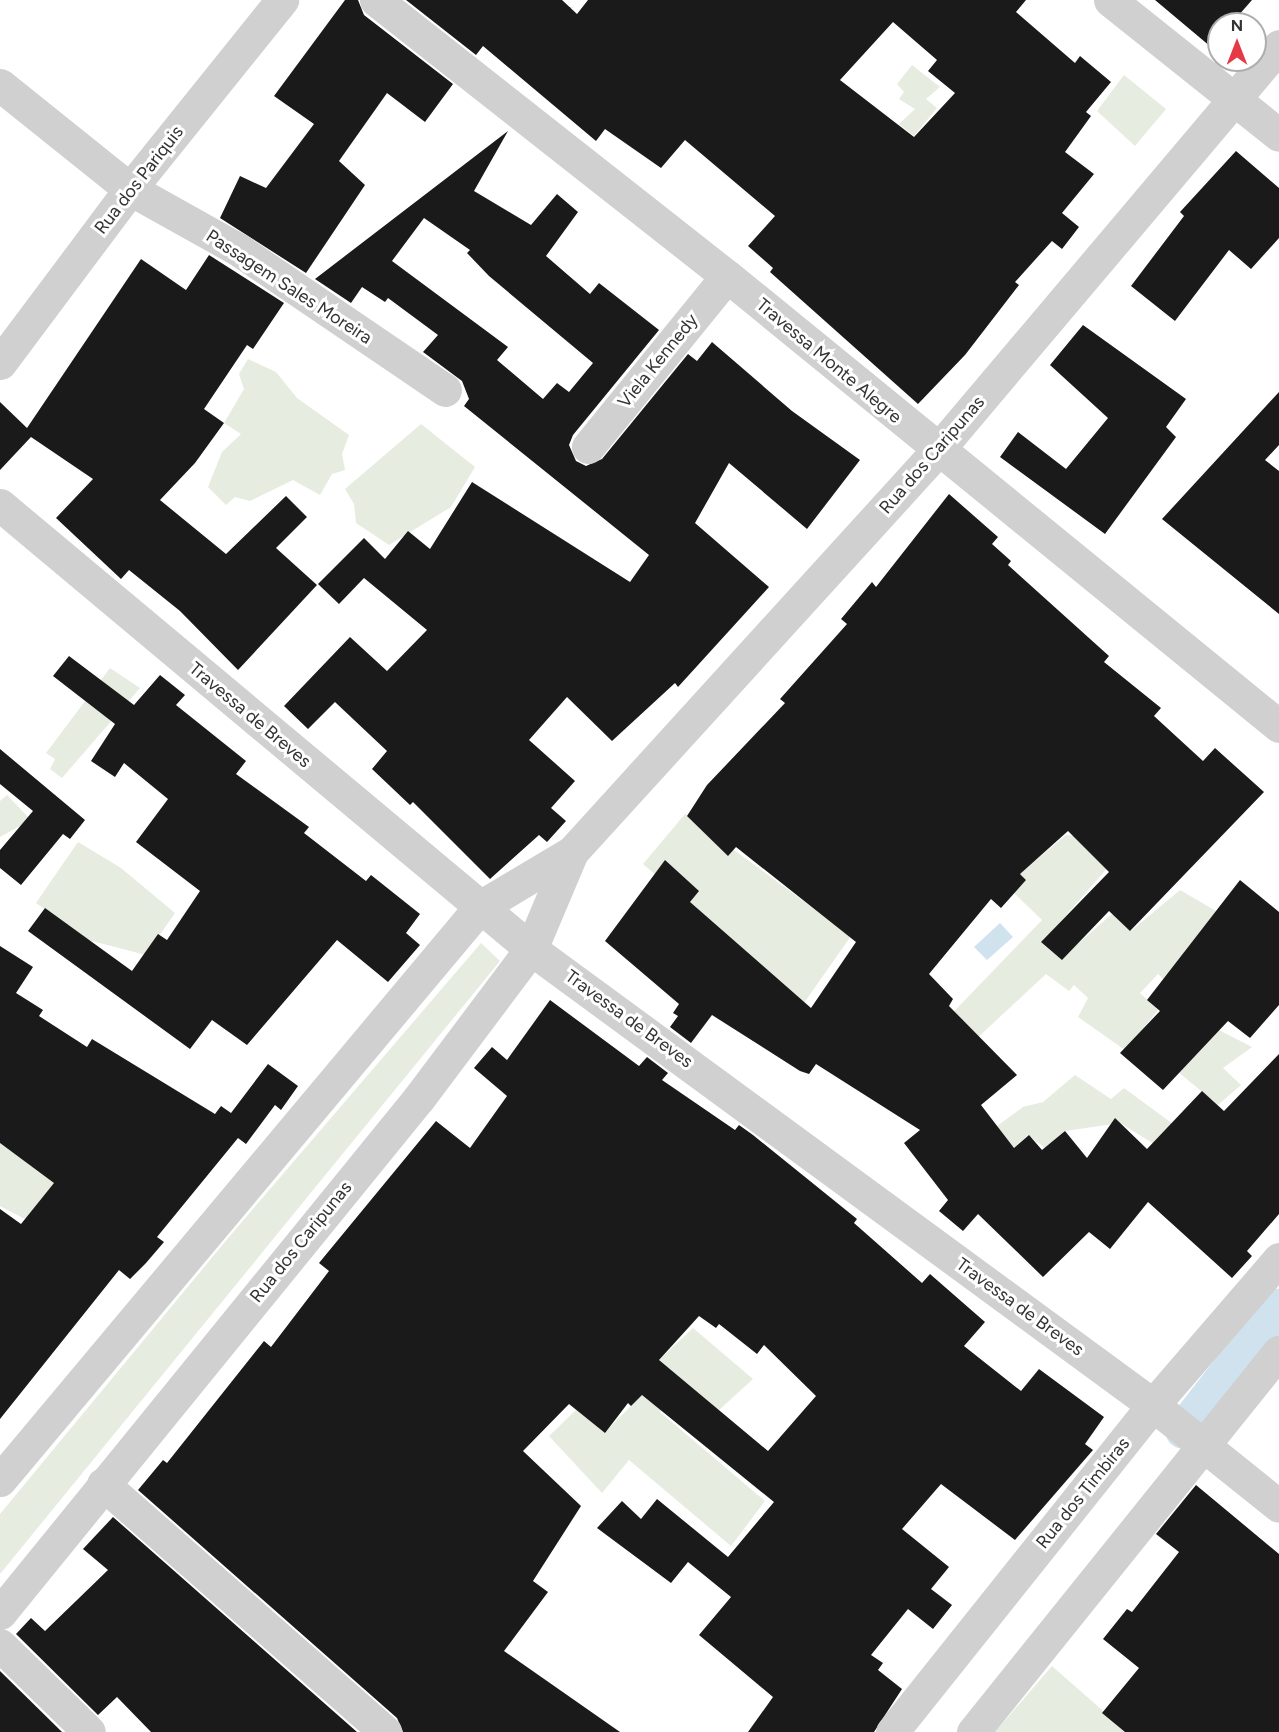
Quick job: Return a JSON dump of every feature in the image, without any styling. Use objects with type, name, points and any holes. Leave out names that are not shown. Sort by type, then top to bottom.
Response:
[{"type":"street","name":"Rua dos Pariquis","points":[[0,363],[130,189],[282,0]]},
{"type":"street","name":"Travessa Monte Alegre","points":[[376,0],[727,276],[937,451],[1279,726]]},
{"type":"street","points":[[1110,0],[1279,135]]},
{"type":"street","name":"Rua dos Caripunas","points":[[0,1480],[480,907],[572,852],[937,451],[1279,46]]},
{"type":"street","name":"Passagem Sales Moreira","points":[[0,85],[130,189],[239,250],[445,390]]},
{"type":"street","name":"Viela Kennedy","points":[[588,447],[727,276]]},
{"type":"street","name":"Travessa de Breves","points":[[0,505],[531,949],[1153,1405],[1279,1506]]},
{"type":"street","name":"Rua dos Caripunas","points":[[0,1612],[419,1098],[531,949],[572,852]]},
{"type":"street","name":"Rua dos Timbiras","points":[[892,1732],[1153,1405],[1279,1259]]},
{"type":"street","points":[[973,1732],[1202,1444],[1279,1352]]},
{"type":"street","points":[[103,1484],[385,1732]]},
{"type":"street","points":[[0,1645],[89,1732]]},
{"type":"shaded area","points":[[912,65],[940,87],[926,99],[937,108],[914,136],[899,124],[915,109],[899,99],[904,92],[897,84]]},
{"type":"shaded area","points":[[1124,75],[1166,109],[1135,146],[1097,111]]},
{"type":"shaded area","points":[[248,359],[276,372],[297,398],[349,435],[342,454],[345,470],[332,474],[320,495],[293,480],[250,501],[235,497],[226,505],[208,487],[222,452],[241,434],[224,423],[244,389],[239,374]]},
{"type":"shaded area","points":[[421,424],[475,467],[451,507],[389,545],[356,523],[354,504],[345,489]]},
{"type":"shaded area","points":[[110,668],[140,688],[62,778],[50,769],[55,759],[46,753]]},
{"type":"shaded area","points":[[7,795],[31,820],[0,837],[0,801]]},
{"type":"shaded area","points":[[685,814],[851,936],[783,1033],[778,982],[643,864]]},
{"type":"shaded area","points":[[1066,835],[1130,842],[1054,929],[1073,948],[1112,914],[1131,931],[1180,890],[1216,911],[1184,952],[1185,999],[1158,974],[1140,993],[1158,1010],[1137,1036],[1145,1064],[1078,1017],[1088,998],[1074,985],[1069,991],[1046,974],[959,1055],[935,1031],[1042,920],[1014,893],[1026,880],[1007,860],[1035,861]]},
{"type":"shaded area","points":[[78,842],[121,868],[175,913],[146,955],[88,940],[36,903]]},
{"type":"shaded area","points":[[481,943],[500,961],[0,1574],[0,1514],[229,1237]]},
{"type":"shaded area","points":[[1219,1030],[1252,1047],[1223,1068],[1241,1085],[1218,1105],[1177,1071]]},
{"type":"shaded area","points":[[1075,1075],[1111,1099],[1124,1088],[1177,1127],[1159,1147],[1120,1123],[1065,1131],[1045,1148],[1028,1135],[1010,1151],[997,1126],[1023,1107],[1043,1102]]},
{"type":"shaded area","points":[[0,1143],[18,1156],[70,1164],[25,1219],[0,1206]]},
{"type":"shaded area","points":[[693,1328],[753,1379],[718,1411],[685,1383],[660,1412],[765,1501],[731,1546],[629,1460],[602,1493],[549,1436],[576,1410],[605,1432],[652,1385],[642,1376]]},
{"type":"shaded area","points":[[1052,1666],[1127,1732],[995,1732]]},
{"type":"water","points":[[1000,923],[1013,937],[987,960],[974,947]]},
{"type":"building","points":[[345,0],[358,0],[364,15],[453,84],[425,122],[387,93],[339,161],[365,185],[306,273],[220,218],[240,176],[266,188],[314,124],[274,96]]},
{"type":"building","points":[[406,0],[562,0],[577,14],[588,0],[1026,0],[1016,12],[1075,63],[1080,56],[1111,82],[1086,112],[1091,116],[1065,152],[1094,174],[1062,213],[1079,227],[1062,249],[1052,241],[1015,282],[1019,285],[965,355],[918,404],[770,272],[773,268],[748,246],[775,216],[685,140],[661,168],[605,129],[596,141],[483,46],[476,55]],"holes":[[[893,22],[937,60],[928,71],[955,93],[914,137],[840,80]]]},
{"type":"building","points":[[1155,0],[1252,0],[1242,12],[1207,12],[1207,44]]},
{"type":"building","points":[[508,131],[474,191],[531,225],[557,194],[578,212],[546,256],[590,294],[599,283],[659,330],[573,435],[569,445],[576,461],[586,466],[602,459],[688,354],[697,361],[712,342],[792,411],[860,460],[807,529],[729,463],[695,523],[769,587],[678,687],[675,683],[612,741],[567,697],[529,740],[575,781],[551,808],[566,821],[547,842],[539,835],[490,879],[413,802],[410,805],[372,769],[387,751],[335,702],[308,729],[284,706],[350,637],[387,671],[427,630],[364,578],[339,604],[318,584],[364,538],[385,559],[408,531],[430,549],[472,482],[630,582],[649,555],[464,406],[469,399],[462,381],[423,352],[438,335],[388,298],[385,302],[362,287],[351,303],[315,279]],"holes":[[[424,218],[470,250],[467,253],[489,276],[593,363],[569,392],[557,383],[543,399],[497,360],[508,347],[392,261]]]},
{"type":"building","points":[[1236,151],[1279,188],[1279,238],[1251,269],[1229,250],[1175,321],[1131,286],[1184,216],[1180,212]]},
{"type":"building","points":[[209,255],[284,303],[253,349],[247,345],[204,409],[224,423],[195,463],[160,500],[226,554],[286,496],[307,517],[276,548],[317,585],[238,670],[180,611],[129,570],[121,579],[56,518],[93,479],[31,437],[0,470],[0,402],[27,428],[141,259],[186,290]]},
{"type":"building","points":[[1083,325],[1186,399],[1166,427],[1176,437],[1105,534],[1000,457],[1018,432],[1066,469],[1108,418],[1050,365]]},
{"type":"building","points":[[1279,392],[1279,445],[1265,460],[1279,471],[1279,614],[1162,519]]},
{"type":"building","points":[[949,494],[998,537],[992,544],[1011,561],[1008,565],[1109,656],[1104,662],[1161,708],[1154,716],[1203,761],[1215,748],[1264,792],[1130,931],[1109,911],[1062,960],[1041,942],[1109,872],[1068,831],[1020,874],[1026,880],[1001,908],[991,899],[929,974],[953,999],[949,1006],[1017,1075],[981,1105],[1014,1148],[1029,1135],[1042,1150],[1065,1131],[1087,1158],[1115,1118],[1147,1149],[1202,1091],[1224,1111],[1279,1054],[1279,1214],[1247,1251],[1252,1256],[1232,1278],[1148,1202],[1110,1249],[1089,1232],[1043,1277],[978,1214],[963,1231],[939,1211],[948,1200],[904,1143],[920,1130],[816,1064],[809,1074],[800,1071],[712,1015],[691,1043],[670,1027],[678,1016],[673,1013],[679,1004],[605,941],[665,860],[699,891],[690,902],[811,1008],[856,942],[736,847],[728,856],[687,816],[707,785],[785,703],[780,699],[847,624],[841,619],[872,582],[876,587]]},
{"type":"building","points":[[69,656],[134,705],[160,675],[185,695],[176,705],[246,761],[236,774],[309,827],[304,833],[366,881],[371,875],[420,914],[406,933],[420,945],[388,982],[337,940],[247,1045],[212,1020],[190,1049],[28,931],[45,908],[132,971],[158,934],[167,940],[200,891],[136,842],[168,799],[124,763],[115,777],[91,761],[115,724],[53,676]]},
{"type":"building","points":[[0,749],[85,820],[70,839],[63,834],[21,885],[0,868],[0,850],[33,811],[0,784]]},
{"type":"building","points":[[1240,880],[1279,912],[1279,1005],[1250,1038],[1228,1021],[1163,1090],[1120,1053],[1160,1011],[1147,1000]]},
{"type":"building","points":[[0,946],[33,967],[16,993],[43,1010],[39,1016],[87,1047],[92,1039],[215,1114],[221,1106],[231,1113],[268,1064],[298,1086],[281,1110],[275,1105],[246,1144],[238,1138],[157,1237],[164,1242],[146,1263],[130,1279],[119,1270],[0,1419],[0,1209],[21,1224],[54,1183],[0,1143]]},
{"type":"building","points":[[550,1000],[639,1066],[647,1057],[668,1073],[662,1080],[735,1130],[739,1125],[753,1135],[857,1219],[854,1223],[922,1283],[930,1274],[985,1322],[964,1346],[1021,1391],[1039,1369],[1104,1417],[1085,1444],[1093,1450],[1015,1540],[941,1484],[902,1529],[949,1567],[931,1589],[952,1605],[933,1629],[908,1609],[871,1655],[883,1663],[878,1670],[902,1689],[874,1732],[748,1732],[773,1697],[699,1635],[731,1597],[688,1562],[671,1583],[597,1528],[622,1501],[641,1519],[657,1499],[728,1557],[774,1502],[642,1395],[631,1406],[628,1403],[605,1433],[569,1404],[523,1451],[581,1506],[533,1581],[548,1592],[504,1651],[620,1732],[403,1732],[397,1718],[138,1490],[163,1460],[167,1463],[264,1341],[271,1347],[329,1271],[319,1263],[436,1121],[470,1148],[507,1096],[474,1068],[492,1047],[507,1060]],"holes":[[[699,1316],[716,1328],[719,1324],[757,1354],[764,1345],[816,1396],[768,1451],[659,1360]]]},
{"type":"building","points":[[1196,1485],[1279,1554],[1279,1732],[1125,1732],[1102,1713],[1139,1668],[1103,1639],[1127,1609],[1132,1612],[1179,1552],[1156,1534]]},
{"type":"building","points":[[113,1517],[357,1732],[151,1732],[117,1697],[98,1715],[16,1634],[31,1618],[45,1631],[108,1570],[83,1549]]},
{"type":"building","points":[[0,1671],[62,1732],[0,1732]]},
{"type":"waterway","points":[[1184,1430],[1279,1308]]}]
